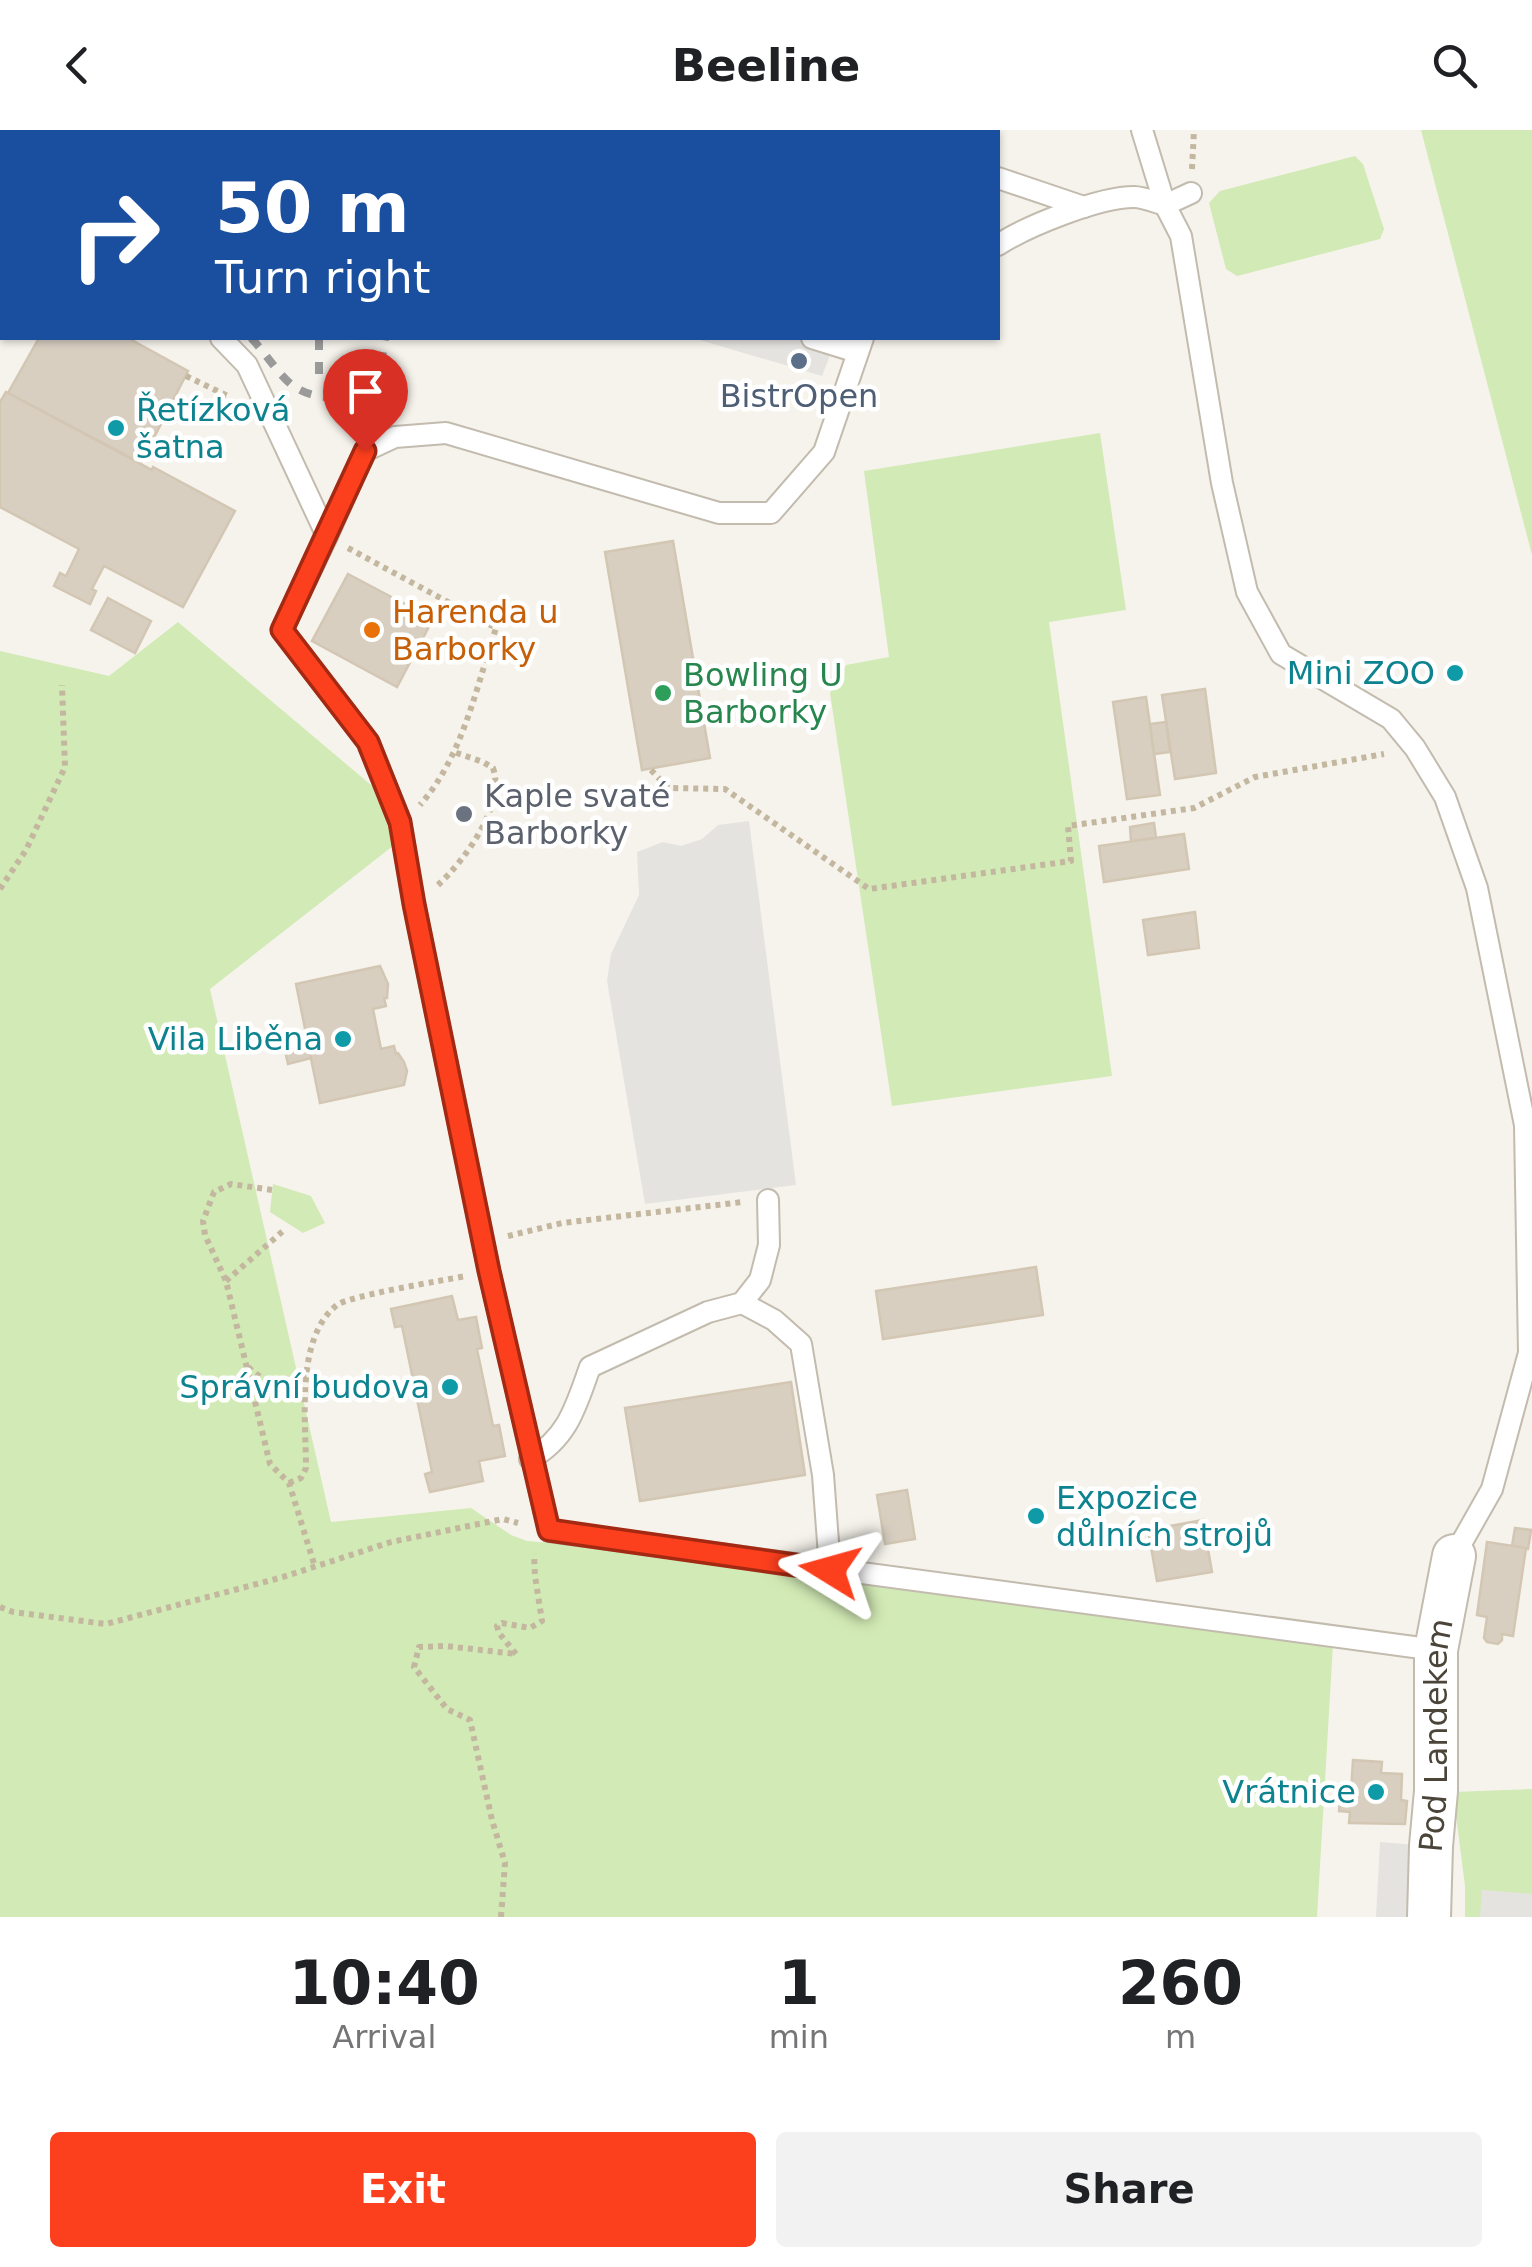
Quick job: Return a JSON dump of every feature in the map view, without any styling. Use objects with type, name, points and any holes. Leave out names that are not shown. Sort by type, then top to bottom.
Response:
[{"type":"street","name":"Pod Landekem","points":[[1428,1917],[1436,1791],[1436,1650],[1454,1556]]},
{"type":"lane","points":[[1142,130],[1165,205],[1181,236],[1222,483],[1247,592],[1282,654],[1391,720],[1415,748],[1445,797],[1477,888],[1526,1125],[1529,1353],[1492,1489],[1454,1556]]},
{"type":"lane","points":[[1000,179],[1084,206]]},
{"type":"lane","points":[[1000,244],[1084,206],[1135,197],[1165,205],[1191,193]]},
{"type":"lane","points":[[223,340],[247,365],[327,536]]},
{"type":"lane","points":[[826,340],[860,345],[824,452],[772,513],[719,513],[446,434],[395,436],[365,451],[282,630],[368,742],[400,822],[489,1271],[549,1530],[1436,1650]]},
{"type":"lane","points":[[530,1459],[560,1437],[590,1367],[708,1312],[742,1303],[760,1280],[770,1245],[768,1200]]},
{"type":"lane","points":[[742,1303],[774,1320],[801,1344],[823,1475],[830,1570]]},
{"type":"path","points":[[1191,193],[1194,130]]},
{"type":"path","points":[[186,376],[196,380]]},
{"type":"path","points":[[327,536],[496,628],[454,752],[434,789],[400,822]]},
{"type":"path","points":[[0,889],[26,850],[65,767],[62,685]]},
{"type":"path","points":[[651,770],[668,788],[725,789],[869,889],[1072,861],[1068,826],[1194,808],[1255,777],[1415,748]]},
{"type":"path","points":[[414,904],[463,860],[494,800],[493,768],[454,752]]},
{"type":"path","points":[[272,1190],[231,1184],[214,1192],[202,1221],[226,1280],[270,1464],[289,1483],[315,1567]]},
{"type":"path","points":[[518,1234],[562,1223],[768,1200]]},
{"type":"path","points":[[226,1280],[284,1231]]},
{"type":"path","points":[[289,1483],[301,1478],[306,1468],[306,1376],[318,1328],[339,1302],[489,1271]]},
{"type":"path","points":[[246,1364],[262,1380],[285,1382],[306,1376]]},
{"type":"path","points":[[0,1607],[106,1624],[315,1567],[391,1542],[502,1518],[549,1530]]},
{"type":"path","points":[[501,1917],[505,1863],[470,1720],[447,1710],[414,1667],[419,1647],[516,1654],[497,1626],[502,1623],[530,1628],[542,1621],[534,1576]]},
{"type":"green space","points":[[1421,130],[1532,130],[1532,555]]},
{"type":"green space","points":[[1355,156],[1363,164],[1384,229],[1380,239],[1237,276],[1226,269],[1209,203],[1220,191]]},
{"type":"green space","points":[[1100,433],[1126,610],[1049,622],[1112,1076],[892,1106],[830,693],[846,665],[889,657],[864,471]]},
{"type":"green space","points":[[178,622],[384,796],[398,842],[210,989],[331,1522],[471,1508],[527,1541],[625,1549],[1333,1644],[1317,1917],[0,1917],[0,651],[109,676]]},
{"type":"green space","points":[[273,1184],[311,1196],[325,1223],[303,1233],[270,1212]]},
{"type":"green space","points":[[1532,1789],[1532,1917],[1465,1917],[1453,1792]]},
{"type":"shaded area","name":"BistrOpen","points":[[700,340],[818,340],[834,345],[822,376]]},
{"type":"shaded area","points":[[749,821],[796,1185],[645,1204],[607,981],[611,954],[639,895],[637,852],[663,842],[681,846],[702,839],[718,825]]},
{"type":"shaded area","points":[[1380,1842],[1431,1846],[1429,1917],[1376,1917]]},
{"type":"shaded area","points":[[1482,1890],[1532,1894],[1532,1917],[1480,1917]]},
{"type":"building","name":"Řetízková šatna","points":[[38,340],[132,340],[188,371],[141,463],[8,393]]},
{"type":"building","points":[[6,392],[235,511],[183,607],[104,566],[92,589],[96,591],[90,604],[54,586],[60,573],[66,576],[79,549],[0,507],[0,402]]},
{"type":"building","points":[[673,541],[710,758],[642,770],[605,552]]},
{"type":"building","name":"Harenda u Barborky","points":[[348,574],[433,619],[397,687],[312,641]]},
{"type":"building","points":[[108,598],[151,621],[135,653],[91,630]]},
{"type":"building","points":[[1205,689],[1216,773],[1175,779],[1162,695]]},
{"type":"building","points":[[1146,697],[1160,795],[1127,799],[1113,702]]},
{"type":"building","points":[[1166,722],[1170,752],[1154,754],[1150,724]]},
{"type":"building","points":[[1154,823],[1156,838],[1131,841],[1130,827]]},
{"type":"building","points":[[1184,834],[1189,869],[1104,882],[1099,846]]},
{"type":"building","points":[[1195,912],[1199,948],[1148,955],[1143,920]]},
{"type":"building","name":"Vila Liběna","points":[[380,966],[388,984],[386,1006],[373,1009],[381,1049],[394,1046],[407,1071],[404,1085],[320,1103],[296,984]]},
{"type":"building","points":[[306,1032],[311,1058],[288,1064],[282,1038]]},
{"type":"building","points":[[1036,1267],[1043,1315],[883,1339],[876,1291]]},
{"type":"building","name":"Správní budova","points":[[452,1296],[458,1320],[476,1317],[482,1348],[477,1349],[493,1426],[499,1425],[505,1456],[479,1461],[483,1481],[430,1492],[425,1474],[432,1472],[402,1326],[395,1327],[391,1309]]},
{"type":"building","points":[[791,1382],[805,1475],[640,1501],[625,1408]]},
{"type":"building","points":[[907,1490],[915,1539],[885,1544],[877,1495]]},
{"type":"building","points":[[1203,1520],[1212,1572],[1157,1581],[1148,1530]]},
{"type":"building","points":[[1515,1528],[1531,1530],[1528,1549],[1512,1546]]},
{"type":"building","points":[[1487,1542],[1526,1548],[1513,1636],[1502,1634],[1498,1644],[1484,1638],[1487,1617],[1477,1615]]},
{"type":"building","name":"Vrátnice","points":[[1353,1760],[1382,1762],[1381,1773],[1402,1774],[1401,1800],[1407,1801],[1405,1824],[1349,1823],[1350,1812],[1339,1811],[1341,1792],[1351,1793]]},
{"type":"railway","points":[[253,340],[292,385],[325,397],[348,395],[368,384],[381,362],[385,340]]},
{"type":"railway","points":[[319,340],[319,374]]},
{"type":"place","name":"BistrOpen","points":[[799,361]]},
{"type":"place","name":"Řetízková šatna","points":[[116,428]]},
{"type":"place","name":"Harenda u Barborky","points":[[372,630]]},
{"type":"place","name":"Mini ZOO","points":[[1455,673]]},
{"type":"place","name":"Bowling U Barborky","points":[[663,693]]},
{"type":"place","name":"Kaple svaté Barborky","points":[[464,814]]},
{"type":"place","name":"Vila Liběna","points":[[343,1039]]},
{"type":"place","name":"Správní budova","points":[[450,1387]]},
{"type":"place","name":"Expozice důlních strojů","points":[[1036,1516]]},
{"type":"place","name":"Vrátnice","points":[[1376,1792]]},
{"type":"route","points":[[365,451],[282,630],[368,742],[400,822],[489,1271],[549,1530],[830,1570]]}]
